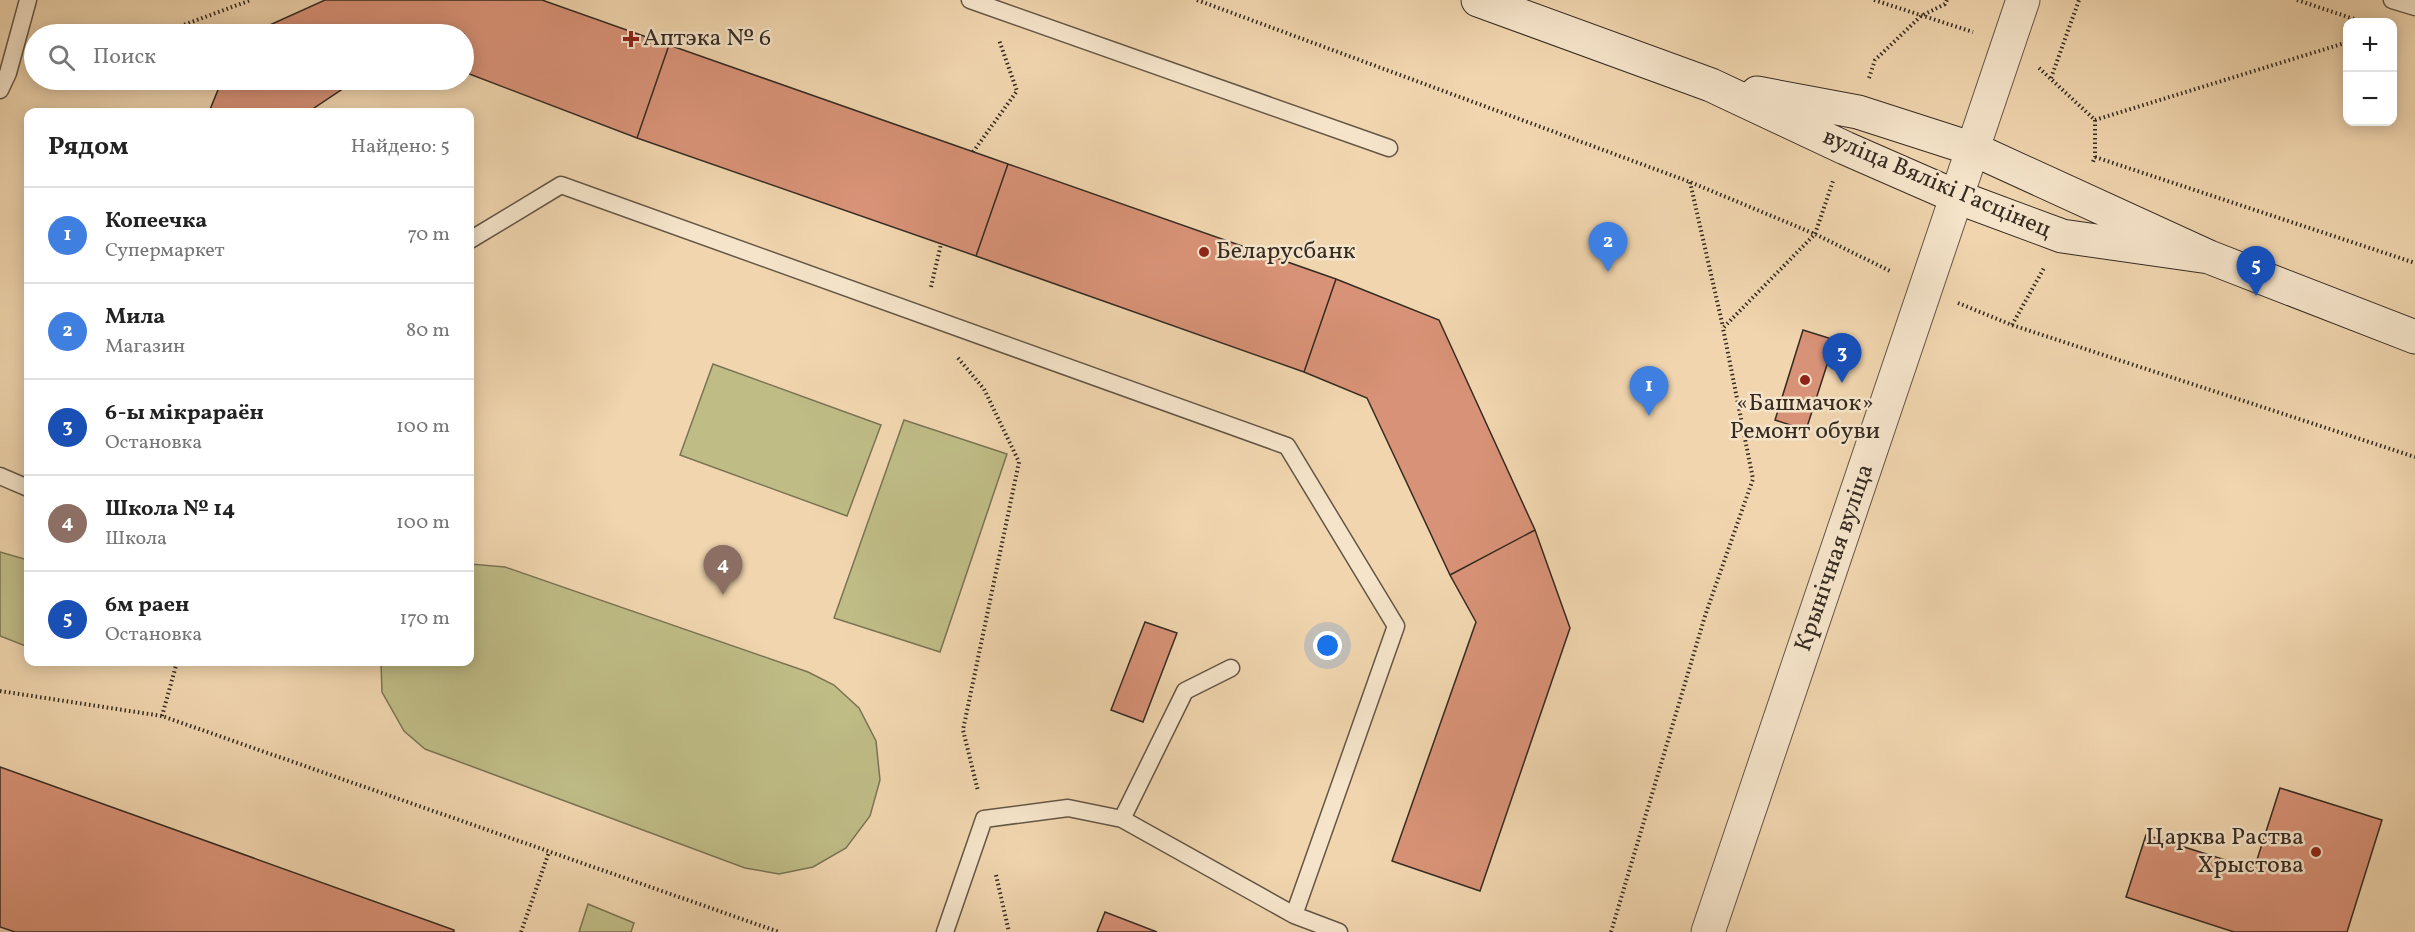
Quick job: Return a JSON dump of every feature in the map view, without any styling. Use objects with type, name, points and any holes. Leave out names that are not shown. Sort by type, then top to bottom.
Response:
[{"type":"main road","name":"вуліца Вялікі Гасцінец","points":[[1478,0],[1711,85],[1845,148],[1957,197],[2062,236],[2209,258]]},
{"type":"main road","name":"Крынічная вуліца","points":[[1708,932],[2023,0]]},
{"type":"main road","name":"вуліца Вялікі Гасцінец","points":[[1711,85],[1858,112],[1974,149],[2209,258],[2415,337]]},
{"type":"lane","points":[[0,90],[8,73],[28,0]]},
{"type":"lane","points":[[970,0],[987,3],[1389,148]]},
{"type":"lane","points":[[2392,0],[2415,8]]},
{"type":"lane","points":[[474,238],[561,185],[1287,446],[1396,626],[1294,915]]},
{"type":"lane","points":[[0,476],[24,486]]},
{"type":"lane","points":[[1122,819],[1185,691],[1231,668]]},
{"type":"lane","points":[[945,932],[984,819],[1068,808],[1122,819],[1294,915],[1339,932]]},
{"type":"path","points":[[186,24],[251,0]]},
{"type":"path","points":[[1197,0],[1690,182],[1815,234],[1926,289],[2012,325],[2415,457]]},
{"type":"path","points":[[1874,0],[1921,16]]},
{"type":"path","points":[[1858,112],[1875,60],[1921,16],[1945,4],[1947,0]]},
{"type":"path","points":[[2051,78],[2079,0]]},
{"type":"path","points":[[2297,0],[2351,18]]},
{"type":"path","points":[[974,152],[1017,91],[987,3]]},
{"type":"path","points":[[2095,120],[2343,44]]},
{"type":"path","points":[[1723,328],[1815,234],[1845,148]]},
{"type":"path","points":[[2095,157],[2415,263]]},
{"type":"path","points":[[1611,932],[1705,616],[1753,479],[1723,328],[1690,182]]},
{"type":"path","points":[[941,244],[923,315],[984,389],[1019,462],[963,730],[1009,932]]},
{"type":"path","points":[[162,716],[176,666]]},
{"type":"path","points":[[0,692],[162,716],[779,932]]},
{"type":"path","points":[[520,932],[549,852]]},
{"type":"shaded area","points":[[713,364],[881,425],[847,516],[680,455]]},
{"type":"shaded area","points":[[904,420],[1007,454],[940,652],[834,618]]},
{"type":"shaded area","points":[[0,552],[24,559],[24,645],[0,636]]},
{"type":"shaded area","points":[[474,564],[505,567],[808,672],[834,685],[859,708],[876,741],[880,780],[870,816],[846,848],[813,867],[779,874],[745,868],[425,749],[404,731],[382,692],[381,666],[474,666]]},
{"type":"shaded area","points":[[588,904],[634,923],[631,932],[579,932]]},
{"type":"building","points":[[325,0],[542,0],[669,45],[637,138],[474,76],[474,24],[272,24]]},
{"type":"building","points":[[669,45],[1008,164],[976,256],[637,138]]},
{"type":"building","points":[[218,90],[341,90],[314,108],[211,108]]},
{"type":"building","points":[[1008,164],[1336,279],[1304,372],[976,256]]},
{"type":"building","points":[[1336,279],[1439,320],[1535,530],[1450,575],[1367,398],[1304,372]]},
{"type":"building","name":"«Башмачок» Ремонт обуви","points":[[1803,330],[1835,340],[1806,430],[1775,420]]},
{"type":"building","points":[[1535,530],[1570,628],[1480,891],[1392,861],[1476,622],[1450,575]]},
{"type":"building","points":[[1145,622],[1177,633],[1143,722],[1111,710]]},
{"type":"building","points":[[0,767],[454,930],[454,932],[15,932],[0,927]]},
{"type":"building","name":"Царква Раства Хрыстова","points":[[2280,788],[2382,820],[2347,932],[2234,932],[2126,897],[2146,835],[2254,869]]},
{"type":"building","points":[[1105,912],[1157,932],[1097,932]]},
{"type":"place","name":"Аптэка № 6","points":[[631,39]]},
{"type":"place","name":"Беларусбанк","points":[[1204,252]]},
{"type":"place","name":"Мила","points":[[1608,272]]},
{"type":"place","name":"6м раен","points":[[2256,296]]},
{"type":"place","name":"«Башмачок» Ремонт обуви","points":[[1805,380]]},
{"type":"place","name":"6-ы мікрараён","points":[[1842,383]]},
{"type":"place","name":"Копеечка","points":[[1649,416]]},
{"type":"place","name":"Школа № 14","points":[[723,595]]},
{"type":"place","name":"Царква Раства Хрыстова","points":[[2316,852]]}]
